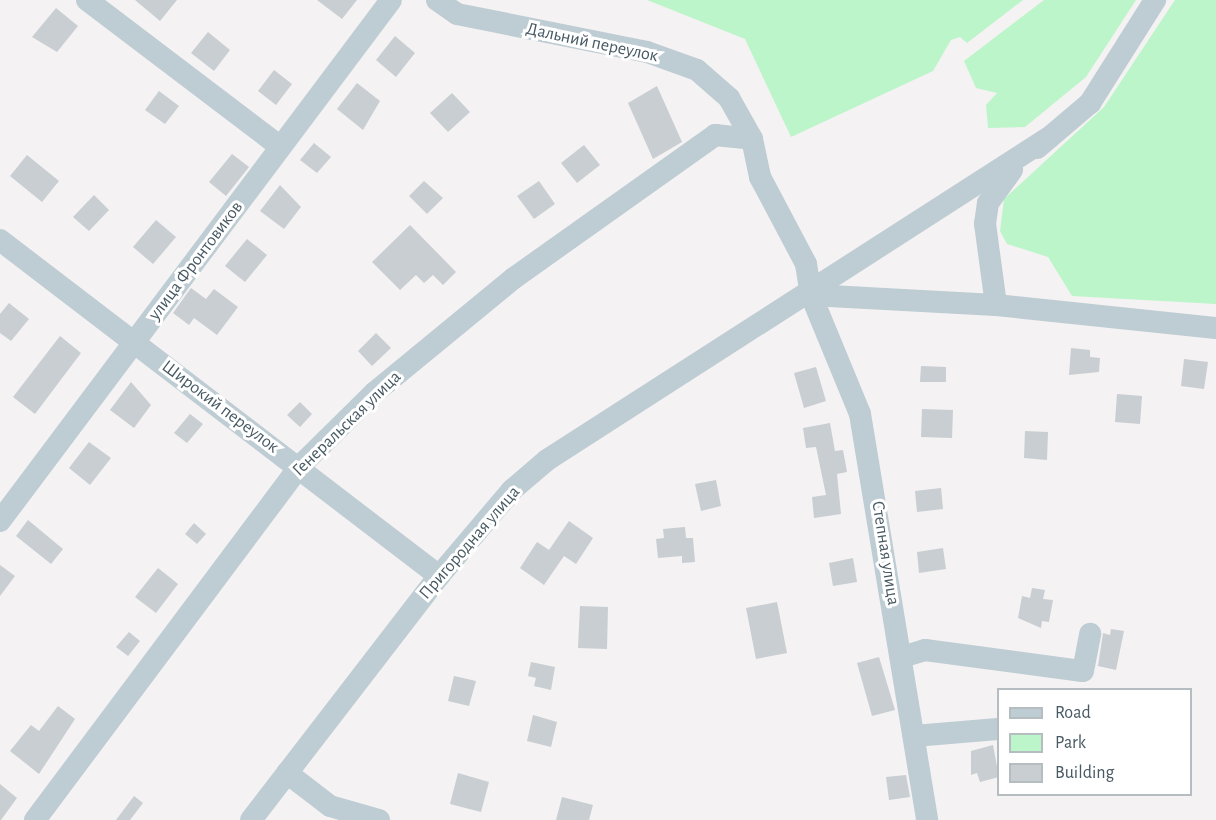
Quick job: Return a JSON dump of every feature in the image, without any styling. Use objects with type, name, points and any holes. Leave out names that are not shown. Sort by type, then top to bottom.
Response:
[{"type":"street","points":[[87,0],[281,147]]},
{"type":"street","name":"улица Фронтовиков","points":[[0,521],[391,0]]},
{"type":"street","name":"Дальний переулок","points":[[437,0],[457,14],[647,52],[697,70],[729,98],[752,139],[760,177],[806,264],[811,295]]},
{"type":"street","points":[[996,305],[987,252],[988,203],[1000,181],[1090,103],[1155,0]]},
{"type":"street","name":"Генеральская улица","points":[[35,820],[300,466],[374,393],[514,278],[715,135],[752,139]]},
{"type":"street","name":"Пригородная улица","points":[[251,820],[439,576],[512,490],[547,460],[811,295],[1048,138]]},
{"type":"street","name":"Широкий переулок","points":[[0,240],[300,466],[439,576]]},
{"type":"street","points":[[811,295],[996,305],[1216,328]]},
{"type":"street","name":"Степная улица","points":[[811,295],[860,414],[902,657],[927,820]]},
{"type":"street","points":[[902,657],[924,650],[1083,671],[1090,634]]},
{"type":"street","points":[[914,736],[997,729]]},
{"type":"street","points":[[287,773],[330,806],[379,820]]},
{"type":"green space","points":[[647,0],[1023,0],[967,43],[960,37],[951,40],[933,71],[791,137],[745,39]]},
{"type":"green space","points":[[1044,0],[1136,0],[1086,77],[1025,127],[988,128],[986,105],[997,93],[976,88],[964,61]]},
{"type":"green space","points":[[1175,0],[1216,0],[1216,304],[1072,296],[1048,257],[1007,244],[1000,231],[1004,199],[1104,107]]},
{"type":"building","points":[[135,0],[177,0],[160,21]]},
{"type":"building","points":[[317,0],[357,0],[342,19]]},
{"type":"building","points":[[56,8],[78,26],[57,52],[32,37]]},
{"type":"building","points":[[208,32],[230,50],[214,71],[191,53]]},
{"type":"building","points":[[395,36],[415,53],[396,77],[376,60]]},
{"type":"building","points":[[274,70],[292,84],[276,105],[258,91]]},
{"type":"building","points":[[357,83],[380,101],[363,130],[337,109]]},
{"type":"building","points":[[657,86],[682,142],[653,159],[628,103]]},
{"type":"building","points":[[159,91],[179,106],[165,124],[145,110]]},
{"type":"building","points":[[452,93],[470,112],[448,132],[430,113]]},
{"type":"building","points":[[314,143],[331,157],[317,173],[300,160]]},
{"type":"building","points":[[584,145],[600,165],[577,183],[561,163]]},
{"type":"building","points":[[232,154],[249,167],[226,196],[209,182]]},
{"type":"building","points":[[27,155],[59,181],[42,202],[10,176]]},
{"type":"building","points":[[424,181],[443,198],[427,214],[409,196]]},
{"type":"building","points":[[539,181],[555,204],[534,219],[517,196]]},
{"type":"building","points":[[280,185],[301,207],[284,229],[260,211]]},
{"type":"building","points":[[94,195],[109,210],[89,231],[73,217]]},
{"type":"building","points":[[156,220],[176,237],[153,264],[133,247]]},
{"type":"building","points":[[410,225],[456,272],[443,285],[433,275],[424,283],[416,275],[400,290],[372,262]]},
{"type":"building","points":[[247,239],[267,255],[245,282],[225,266]]},
{"type":"building","points":[[191,288],[206,299],[214,289],[238,307],[217,335],[194,318],[189,325],[173,313]]},
{"type":"building","points":[[9,303],[29,319],[11,341],[0,333],[0,314]]},
{"type":"building","points":[[376,333],[391,348],[372,366],[358,351]]},
{"type":"building","points":[[60,336],[81,353],[35,414],[13,397]]},
{"type":"building","points":[[1071,348],[1090,350],[1090,357],[1100,358],[1099,372],[1069,375]]},
{"type":"building","points":[[1184,359],[1208,362],[1204,389],[1181,386]]},
{"type":"building","points":[[921,366],[946,367],[946,382],[920,382]]},
{"type":"building","points":[[816,367],[826,401],[804,408],[794,373]]},
{"type":"building","points":[[131,382],[151,405],[134,428],[110,410]]},
{"type":"building","points":[[1117,394],[1142,396],[1140,424],[1115,422]]},
{"type":"building","points":[[300,402],[312,414],[300,427],[287,415]]},
{"type":"building","points":[[922,409],[953,410],[952,438],[921,437]]},
{"type":"building","points":[[190,414],[203,424],[187,443],[174,433]]},
{"type":"building","points":[[830,423],[835,451],[843,450],[847,472],[837,474],[841,514],[814,518],[812,497],[826,495],[816,447],[806,448],[803,428]]},
{"type":"building","points":[[1025,431],[1048,432],[1047,460],[1024,458]]},
{"type":"building","points":[[89,442],[111,458],[90,485],[69,468]]},
{"type":"building","points":[[716,480],[721,506],[701,511],[695,484]]},
{"type":"building","points":[[941,488],[943,509],[917,512],[915,491]]},
{"type":"building","points":[[28,520],[63,549],[51,564],[16,536]]},
{"type":"building","points":[[569,521],[593,538],[576,564],[564,556],[544,585],[520,568],[537,542],[549,550]]},
{"type":"building","points":[[194,523],[206,534],[197,544],[185,534]]},
{"type":"building","points":[[685,527],[686,538],[693,538],[695,562],[682,563],[682,556],[658,558],[656,539],[664,538],[663,529]]},
{"type":"building","points":[[943,548],[946,569],[919,573],[917,552]]},
{"type":"building","points":[[853,558],[857,582],[833,586],[829,563]]},
{"type":"building","points":[[0,565],[15,576],[0,596]]},
{"type":"building","points":[[158,568],[178,584],[156,613],[135,597]]},
{"type":"building","points":[[1032,588],[1045,590],[1043,599],[1053,600],[1049,622],[1042,621],[1041,628],[1018,618],[1022,596],[1030,598]]},
{"type":"building","points":[[777,602],[787,653],[756,659],[746,608]]},
{"type":"building","points":[[580,606],[608,607],[607,649],[578,648]]},
{"type":"building","points":[[1111,629],[1124,631],[1116,670],[1098,666],[1103,633],[1110,635]]},
{"type":"building","points":[[129,632],[140,641],[128,656],[116,647]]},
{"type":"building","points":[[879,657],[895,710],[872,716],[857,663]]},
{"type":"building","points":[[531,662],[555,667],[551,690],[534,686],[536,678],[528,676]]},
{"type":"building","points":[[454,676],[476,681],[469,706],[448,701]]},
{"type":"building","points":[[58,706],[75,719],[39,774],[10,751],[31,725],[39,731]]},
{"type":"building","points":[[533,715],[557,722],[551,747],[527,741]]},
{"type":"building","points":[[993,745],[997,778],[980,782],[977,773],[971,775],[971,751]]},
{"type":"building","points":[[458,773],[489,782],[481,812],[450,804]]},
{"type":"building","points":[[906,775],[910,797],[889,800],[886,777]]},
{"type":"building","points":[[0,784],[17,798],[1,820],[0,820]]},
{"type":"building","points":[[134,796],[143,803],[130,820],[116,820]]},
{"type":"building","points":[[562,797],[593,805],[589,820],[556,820]]}]
